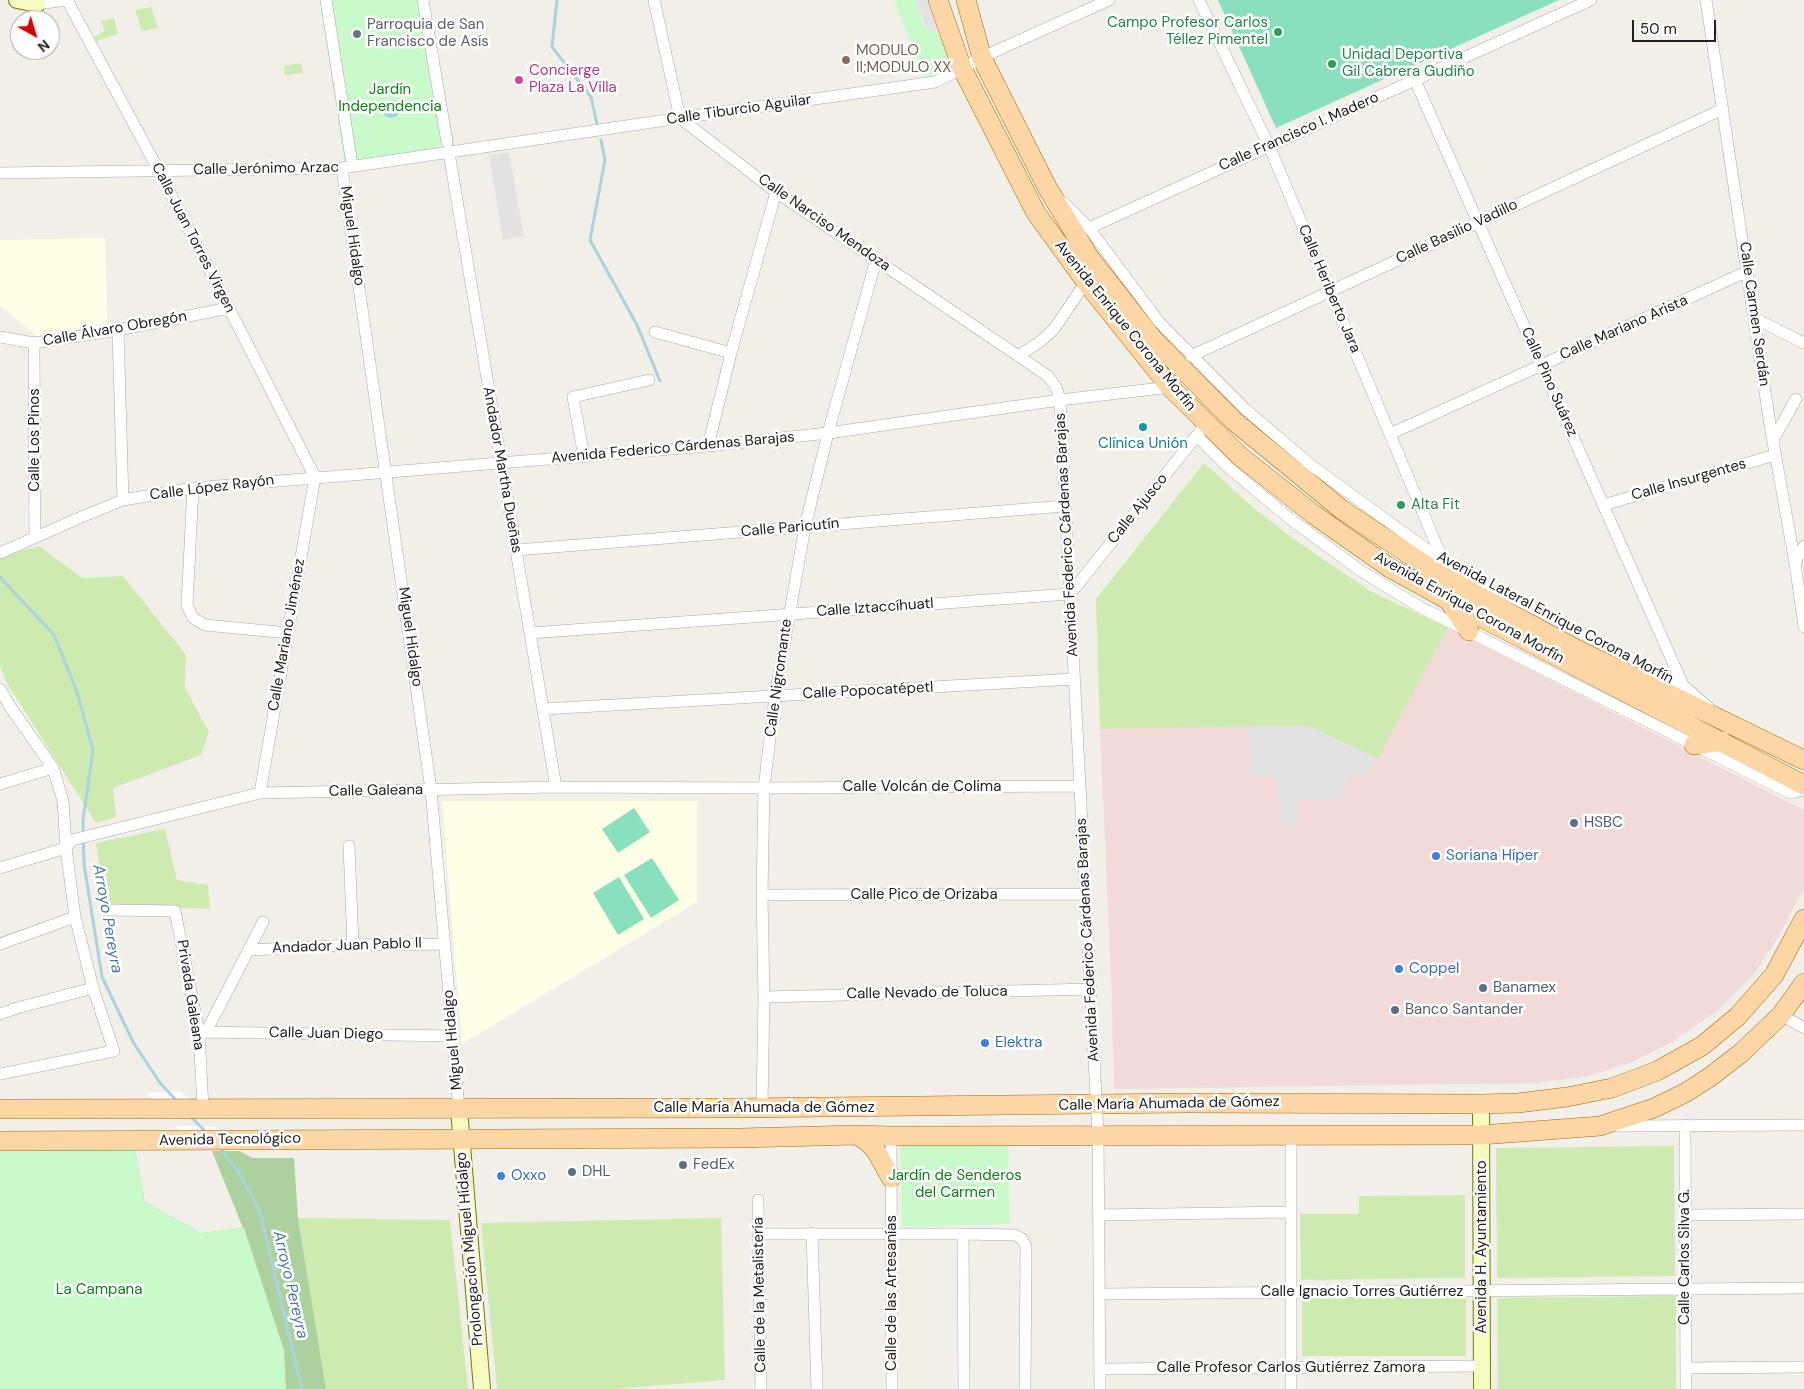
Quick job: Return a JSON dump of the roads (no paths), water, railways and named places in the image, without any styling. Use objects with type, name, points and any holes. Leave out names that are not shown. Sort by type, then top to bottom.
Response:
[{"type":"main road","name":"Avenida Enrique Corona Morfín","points":[[938,0],[962,68],[1036,213],[1086,282],[1202,430],[1241,457],[1328,525],[1390,568],[1448,600],[1722,741],[1797,789]]},
{"type":"main road","name":"Avenida Enrique Corona Morfín","points":[[966,0],[982,58],[1047,187],[1088,257],[1153,340],[1234,421],[1341,509],[1431,569],[1576,649],[1804,760]]},
{"type":"main road","points":[[1448,600],[1469,631]]},
{"type":"main road","points":[[1694,745],[1722,741]]},
{"type":"main road","name":"Calle María Ahumada de Gómez","points":[[459,1109],[1250,1103],[1481,1104],[1518,1103],[1567,1097],[1612,1088],[1657,1071],[1702,1046],[1738,1016],[1774,975],[1804,918]]},
{"type":"main road","name":"Calle María Ahumada de Gómez","points":[[460,1139],[740,1138],[857,1134],[891,1136],[1481,1135],[1600,1126],[1654,1108],[1685,1093],[1710,1077],[1740,1053],[1781,1015],[1804,983]]},
{"type":"main road","points":[[737,1108],[740,1138]]},
{"type":"main road","name":"Avenida Tecnológico","points":[[0,1109],[459,1109]]},
{"type":"main road","points":[[857,1134],[876,1151],[891,1178]]},
{"type":"main road","name":"Avenida Tecnológico","points":[[0,1141],[460,1139]]},
{"type":"street","points":[[17,0],[37,2],[67,0]]},
{"type":"street","name":"Calle Juan Torres Virgen","points":[[67,0],[159,171],[315,477]]},
{"type":"street","name":"Miguel Hidalgo","points":[[326,0],[349,164],[386,471],[431,790],[459,1109]]},
{"type":"street","name":"Andador Martha Dueñas","points":[[423,0],[556,787]]},
{"type":"street","points":[[654,0],[680,118]]},
{"type":"street","name":"Calle Tiburcio Aguilar","points":[[349,164],[448,147],[680,118],[935,82],[982,58],[1109,0]]},
{"type":"street","name":"Calle Heriberto Jara","points":[[1199,0],[1269,146],[1452,580]]},
{"type":"street","name":"Calle Francisco I. Madero","points":[[1089,228],[1591,0]]},
{"type":"street","name":"Calle Carmen Serdán","points":[[1706,0],[1775,455],[1798,569],[1804,627]]},
{"type":"street","name":"Calle Pino Suárez","points":[[1415,80],[1683,685]]},
{"type":"street","name":"Calle Basilio Vadillo","points":[[1192,356],[1723,109]]},
{"type":"street","name":"Calle Narciso Mendoza","points":[[680,118],[776,192],[1048,376],[1056,387],[1060,400]]},
{"type":"street","name":"Calle Jerónimo Arzac","points":[[0,173],[159,171],[349,164]]},
{"type":"street","name":"Avenida Lateral Enrique Corona Morfín","points":[[1047,187],[1089,228],[1160,322],[1192,356],[1245,409],[1312,466],[1444,562],[1683,685],[1720,718]]},
{"type":"street","points":[[708,446],[731,353],[776,192]]},
{"type":"street","name":"Calle Nigromante","points":[[762,1107],[764,788],[775,696],[805,526],[828,433],[876,260]]},
{"type":"street","name":"Calle Mariano Arista","points":[[1390,434],[1748,271]]},
{"type":"street","points":[[1018,356],[1041,341],[1054,329],[1086,282]]},
{"type":"street","name":"Calle Álvaro Obregón","points":[[0,337],[34,343],[118,330],[229,308]]},
{"type":"street","points":[[1754,318],[1804,344]]},
{"type":"street","points":[[118,330],[124,500]]},
{"type":"street","points":[[655,332],[731,353]]},
{"type":"street","name":"Calle Los Pinos","points":[[34,343],[35,537]]},
{"type":"street","points":[[584,457],[573,397],[649,380]]},
{"type":"street","points":[[1060,400],[1170,387]]},
{"type":"street","points":[[1773,440],[1796,399]]},
{"type":"street","name":"Avenida Federico Cárdenas Barajas","points":[[315,477],[708,446],[828,433],[1060,400],[1097,1105],[1100,1389]]},
{"type":"street","points":[[1202,430],[1230,468],[1282,512],[1361,571],[1420,607],[1694,745],[1797,789],[1804,790]]},
{"type":"street","name":"Calle Ajusco","points":[[1070,594],[1202,430]]},
{"type":"street","name":"Calle Insurgentes","points":[[1604,505],[1775,455]]},
{"type":"street","name":"Calle López Rayón","points":[[1,553],[124,500],[193,488],[315,477]]},
{"type":"street","name":"Calle Mariano Jiménez","points":[[260,793],[315,477]]},
{"type":"street","points":[[193,488],[187,605],[193,618],[205,625],[288,634]]},
{"type":"street","name":"Calle Paricutín","points":[[516,550],[1065,506]]},
{"type":"street","points":[[1798,569],[1804,546]]},
{"type":"street","name":"Calle Iztaccíhuatl","points":[[530,633],[1070,594]]},
{"type":"street","name":"Calle Popocatépetl","points":[[543,709],[1074,679]]},
{"type":"street","points":[[0,689],[5,706],[53,768],[63,801],[69,844],[75,918],[114,1051],[0,1074]]},
{"type":"street","points":[[0,784],[53,768]]},
{"type":"street","name":"Calle Volcán de Colima","points":[[764,788],[1080,786]]},
{"type":"street","name":"Calle Galeana","points":[[0,868],[102,832],[260,793],[556,787],[764,788]]},
{"type":"street","points":[[1797,789],[1804,801]]},
{"type":"street","points":[[349,846],[353,945]]},
{"type":"street","name":"Calle Pico de Orizaba","points":[[762,895],[1086,894]]},
{"type":"street","name":"Privada Galeana","points":[[109,910],[175,911],[202,1032],[199,1109]]},
{"type":"street","points":[[0,944],[75,918]]},
{"type":"street","points":[[202,1032],[263,922]]},
{"type":"street","name":"Andador Juan Pablo II","points":[[249,950],[353,945],[445,944]]},
{"type":"street","points":[[0,1014],[94,988]]},
{"type":"street","name":"Calle Nevado de Toluca","points":[[764,997],[1091,989]]},
{"type":"street","points":[[1781,1015],[1804,1028]]},
{"type":"street","name":"Calle Juan Diego","points":[[202,1032],[452,1036]]},
{"type":"street","name":"Avenida H. Ayuntamiento","points":[[1481,1104],[1482,1389]]},
{"type":"street","name":"Prolongación Miguel Hidalgo","points":[[459,1109],[482,1389]]},
{"type":"street","points":[[1600,1126],[1804,1125]]},
{"type":"street","name":"Calle Carlos Silva G.","points":[[1685,1126],[1686,1389]]},
{"type":"street","points":[[1291,1134],[1291,1389]]},
{"type":"street","name":"Calle de las Artesanías","points":[[891,1136],[892,1389]]},
{"type":"street","name":"Calle de la Metalistería","points":[[758,1200],[761,1389]]},
{"type":"street","points":[[1099,1215],[1290,1212]]},
{"type":"street","points":[[1685,1215],[1804,1214]]},
{"type":"street","points":[[812,1233],[817,1389]]},
{"type":"street","points":[[760,1234],[963,1234],[1015,1235],[1022,1239],[1026,1247],[1024,1389]]},
{"type":"street","points":[[963,1234],[964,1389]]},
{"type":"street","name":"Calle Ignacio Torres Gutiérrez","points":[[1100,1294],[1804,1288]]},
{"type":"street","name":"Calle Profesor Carlos Gutiérrez Zamora","points":[[1100,1369],[1482,1366]]},
{"type":"street","points":[[1686,1368],[1804,1367]]},
{"type":"water","points":[[391,100],[399,105],[400,109],[395,117],[391,118],[383,113],[382,109],[387,101]]},
{"type":"waterway","points":[[557,0],[552,47],[591,97],[598,128]]},
{"type":"waterway","points":[[601,140],[605,160],[590,240],[637,325],[660,381]]},
{"type":"waterway","name":"Arroyo Pereyra","points":[[0,577],[54,635],[77,692],[93,750],[83,820],[84,864],[102,977],[133,1042],[160,1083],[178,1102]]},
{"type":"waterway","name":"Arroyo Pereyra","points":[[190,1116],[207,1133]]},
{"type":"waterway","name":"Arroyo Pereyra","points":[[219,1146],[239,1173],[260,1212],[302,1389]]},
{"type":"place","name":"Campo Profesor Carlos Téllez Pimentel","points":[[1278,32]]},
{"type":"place","name":"Parroquia de San Francisco de Asís","points":[[357,34]]},
{"type":"place","name":"MODULO II;MODULO XX","points":[[846,60]]},
{"type":"place","name":"Unidad Deportiva Gil Cabrera Gudiño","points":[[1332,64]]},
{"type":"place","name":"Concierge Plaza La Villa","points":[[519,80]]},
{"type":"place","name":"Clínica Unión","points":[[1143,427]]},
{"type":"place","name":"Alta Fit","points":[[1401,505]]},
{"type":"place","name":"HSBC","points":[[1574,823]]},
{"type":"place","name":"Soriana Híper","points":[[1436,856]]},
{"type":"place","name":"Coppel","points":[[1399,969]]},
{"type":"place","name":"Banamex","points":[[1483,988]]},
{"type":"place","name":"Banco Santander","points":[[1395,1010]]},
{"type":"place","name":"Elektra","points":[[985,1043]]},
{"type":"place","name":"FedEx","points":[[683,1165]]},
{"type":"place","name":"DHL","points":[[572,1172]]},
{"type":"place","name":"Oxxo","points":[[501,1176]]},
{"type":"park label","name":"Jardín Independencia","points":[[390,98]]},
{"type":"park label","name":"Jardín de Senderos del Carmen","points":[[955,1184]]},
{"type":"park label","name":"La Campana","points":[[99,1290]]}]
